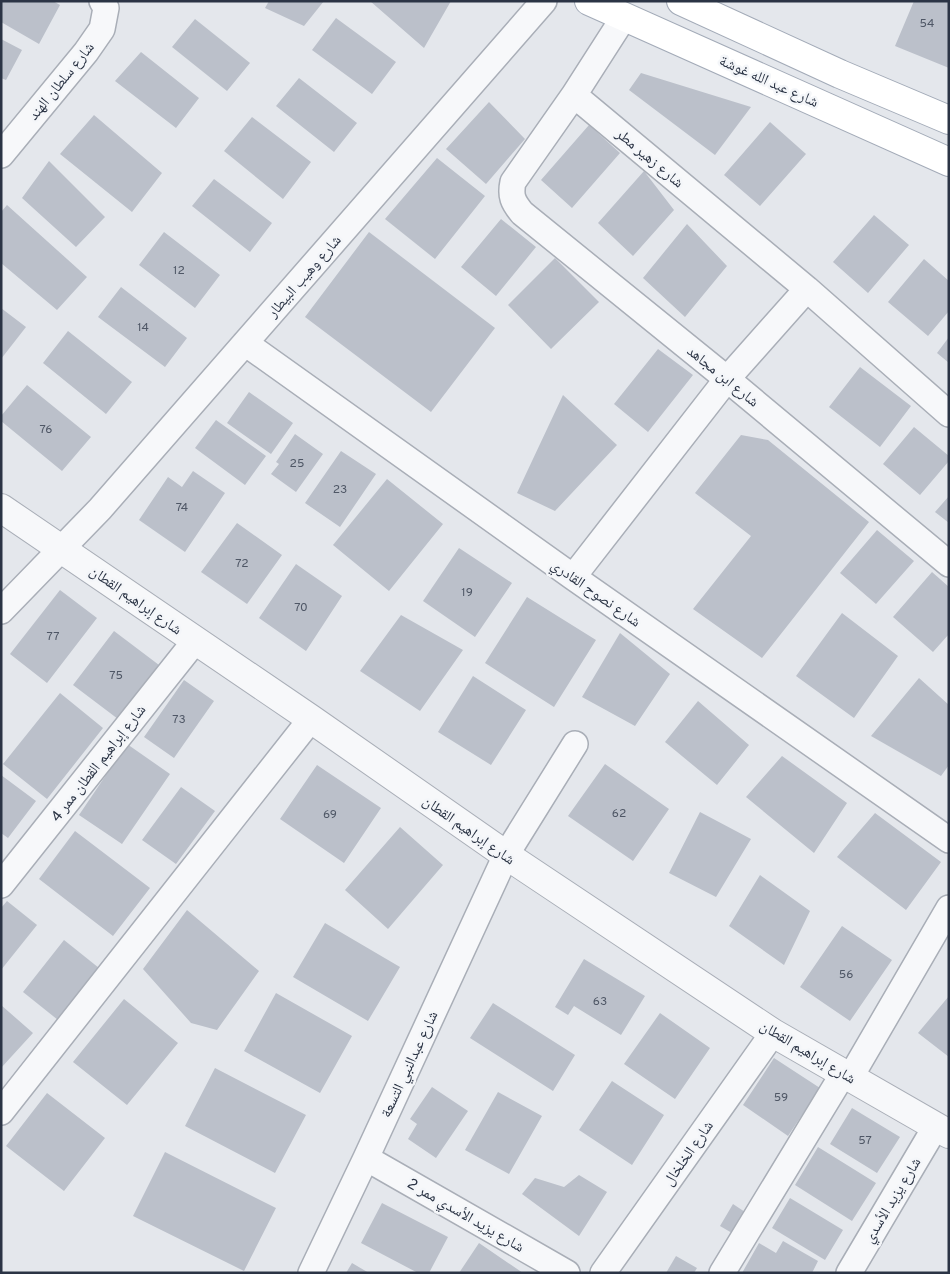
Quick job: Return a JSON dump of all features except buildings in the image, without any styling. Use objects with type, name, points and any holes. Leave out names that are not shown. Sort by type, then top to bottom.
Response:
[{"type":"main road","name":"شارع عبد الله غوشة","points":[[589,1],[949,162]]},
{"type":"main road","points":[[681,1],[840,74],[949,120]]},
{"type":"street","name":"شارع سلطان الهند","points":[[1,155],[86,52],[102,29],[106,8],[102,1]]},
{"type":"street","name":"شارع وهيب البيطار","points":[[1,611],[100,509],[544,1]]},
{"type":"street","points":[[574,95],[624,17]]},
{"type":"street","name":"شارع ابن مجاهد","points":[[574,95],[513,182],[511,191],[513,199],[522,212],[727,379],[949,564]]},
{"type":"street","name":"شارع زهير مطر","points":[[574,95],[807,289],[949,414]]},
{"type":"street","points":[[573,577],[727,379],[807,289]]},
{"type":"street","name":"شارع نصوح القادري","points":[[245,343],[573,577],[949,840]]},
{"type":"street","name":"شارع إبراهيم القطان","points":[[1,508],[62,548],[506,855],[773,1033],[942,1130]]},
{"type":"street","name":"شارع إبراهيم القطان ممر 4","points":[[1,885],[195,641]]},
{"type":"street","points":[[1,1112],[311,720]]},
{"type":"street","name":"شارع عبدالنبي التسعة","points":[[311,1273],[506,855],[575,744]]},
{"type":"street","points":[[722,1273],[949,908]]},
{"type":"street","name":"شارع الخلخال","points":[[603,1273],[773,1033]]},
{"type":"street","name":"شارع يزيد الأسدي","points":[[849,1273],[942,1130]]},
{"type":"street","name":"شارع يزيد الأسدي ممر 2","points":[[366,1158],[566,1273]]}]
